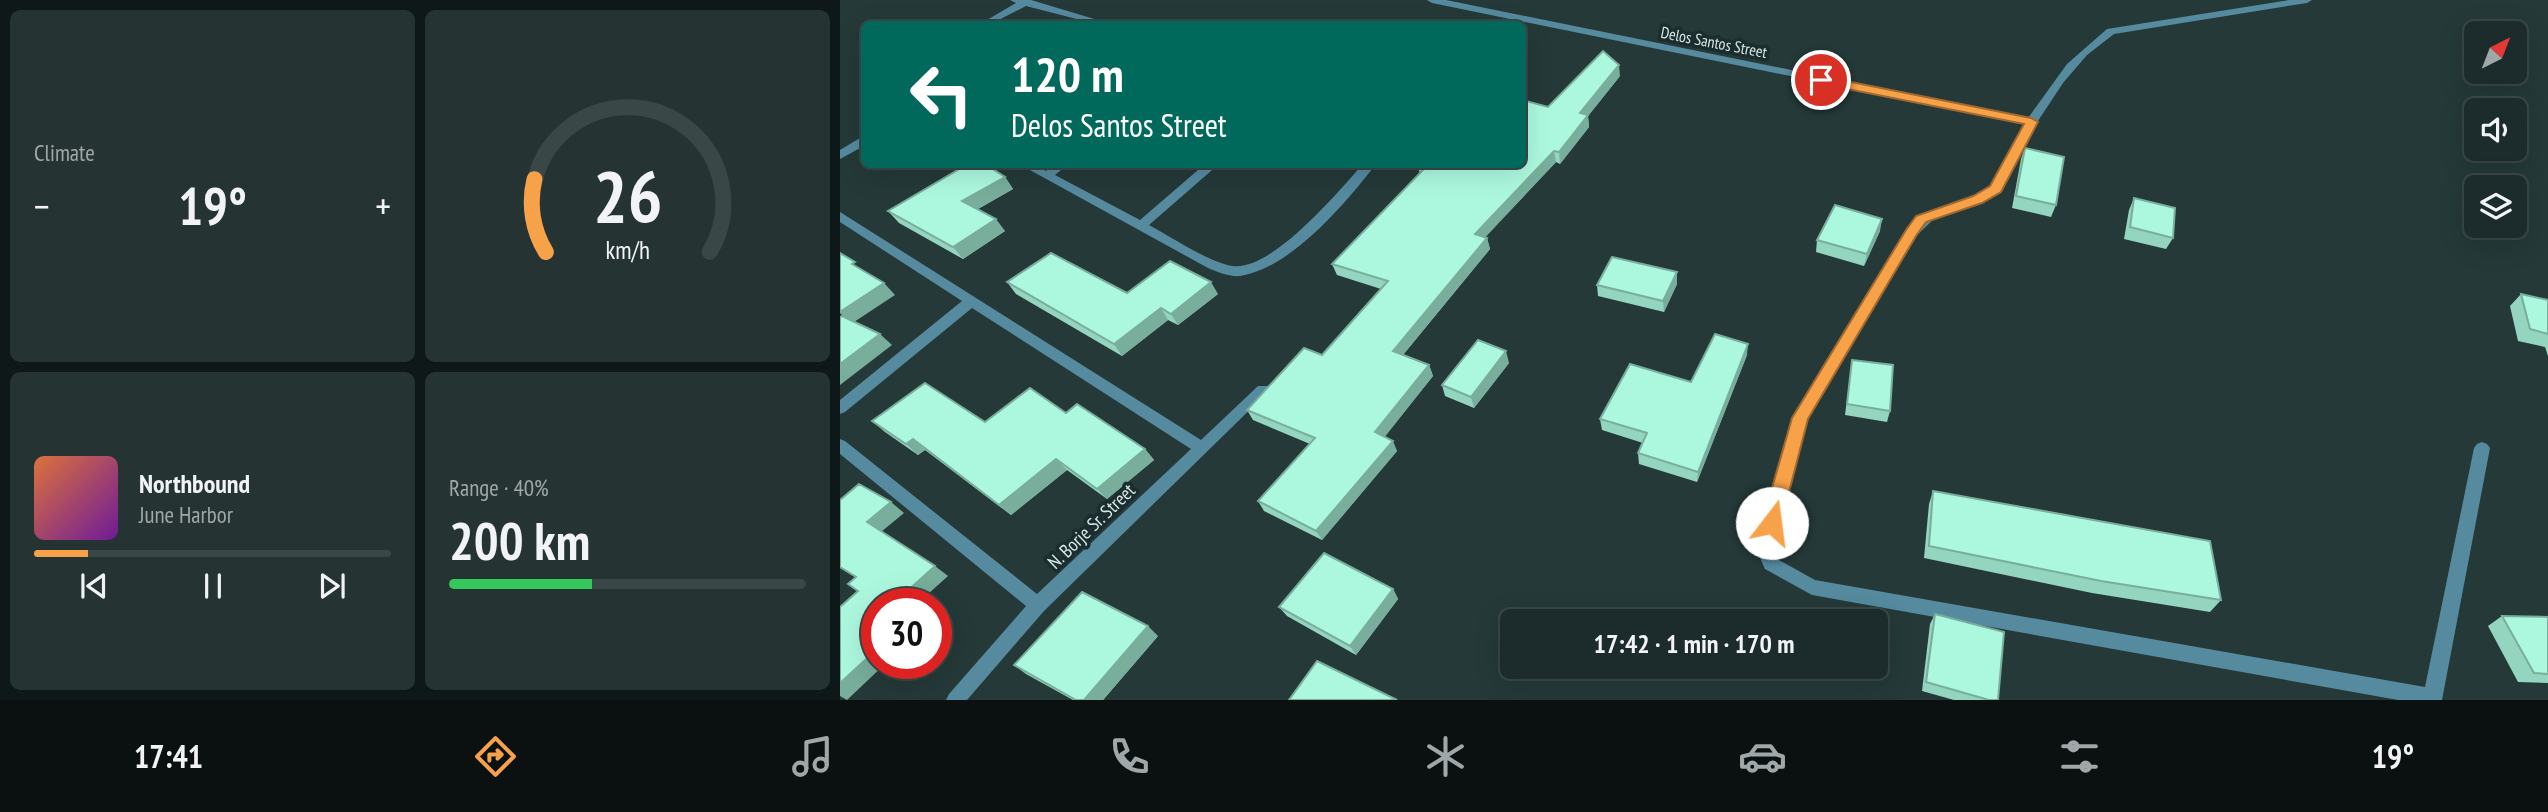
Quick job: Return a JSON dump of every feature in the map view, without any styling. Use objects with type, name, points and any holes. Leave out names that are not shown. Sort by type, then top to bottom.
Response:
[{"type":"street","name":"Delos Santos Street","points":[[1432,0],[2031,122]]},
{"type":"street","points":[[2307,0],[2111,31],[2089,46],[2031,122],[1996,189],[1978,199],[1921,219],[1800,418],[1764,549],[1771,564],[1812,587],[2432,698],[2482,448]]},
{"type":"street","points":[[990,21],[1023,1],[1095,21]]},
{"type":"street","points":[[840,155],[861,143]]},
{"type":"street","points":[[1032,168],[1213,265],[1236,272],[1248,270],[1282,251],[1313,224],[1366,168]]},
{"type":"street","points":[[1047,176],[1057,168]]},
{"type":"street","points":[[1142,225],[1208,168]]},
{"type":"street","points":[[840,216],[1203,448]]},
{"type":"street","points":[[840,408],[971,301]]},
{"type":"street","name":"N. Borje Sr. Street","points":[[958,699],[1038,605],[1263,390]]},
{"type":"street","points":[[840,445],[1038,605]]},
{"type":"building","points":[[1603,51],[1619,65],[1580,113],[1588,115],[1559,152],[1554,151],[1475,234],[1487,238],[1393,351],[1429,365],[1375,432],[1393,441],[1316,531],[1258,501],[1315,438],[1247,410],[1304,348],[1322,355],[1388,281],[1332,264],[1423,170],[1418,168],[1526,168],[1526,101],[1548,107]]},
{"type":"building","points":[[2025,148],[2064,157],[2056,205],[2016,196]]},
{"type":"building","points":[[961,168],[991,168],[1005,177],[962,201],[996,219],[953,247],[888,211]]},
{"type":"building","points":[[2134,198],[2175,208],[2173,238],[2130,227]]},
{"type":"building","points":[[1835,205],[1882,219],[1867,254],[1817,240]]},
{"type":"building","points":[[840,253],[855,262],[852,264],[884,283],[840,312]]},
{"type":"building","points":[[1051,253],[1127,293],[1170,261],[1211,282],[1171,314],[1161,308],[1114,344],[1007,282]]},
{"type":"building","points":[[1612,257],[1677,272],[1663,301],[1597,285]]},
{"type":"building","points":[[2521,294],[2548,300],[2548,334],[2530,329]]},
{"type":"building","points":[[840,317],[880,334],[840,364]]},
{"type":"building","points":[[1715,334],[1748,344],[1698,472],[1638,453],[1647,433],[1600,419],[1630,364],[1691,382]]},
{"type":"building","points":[[1478,340],[1506,351],[1471,397],[1442,385]]},
{"type":"building","points":[[1852,360],[1893,365],[1890,411],[1847,404]]},
{"type":"building","points":[[925,383],[985,422],[1030,388],[1066,413],[1077,404],[1145,449],[1097,489],[1056,459],[999,505],[913,439],[906,444],[872,421]]},
{"type":"building","points":[[859,484],[891,502],[867,522],[935,566],[911,588],[861,588],[861,664],[840,683],[840,607],[858,591],[848,584],[856,577],[840,567],[840,500]]},
{"type":"building","points":[[1933,491],[2210,541],[2221,600],[2101,581],[1929,546]]},
{"type":"building","points":[[1324,553],[1393,589],[1350,646],[1279,607]]},
{"type":"building","points":[[1082,592],[1148,626],[1084,700],[1076,700],[1014,665]]},
{"type":"building","points":[[1935,614],[2004,632],[1998,700],[1989,700],[1926,682]]},
{"type":"building","points":[[2502,616],[2548,617],[2548,674],[2534,673]]},
{"type":"building","points":[[1317,661],[1397,700],[1289,700]]},
{"type":"route","points":[[1772,523],[1800,418],[1911,233],[1921,219],[1978,199],[1996,189],[2031,122],[1821,80]]}]
